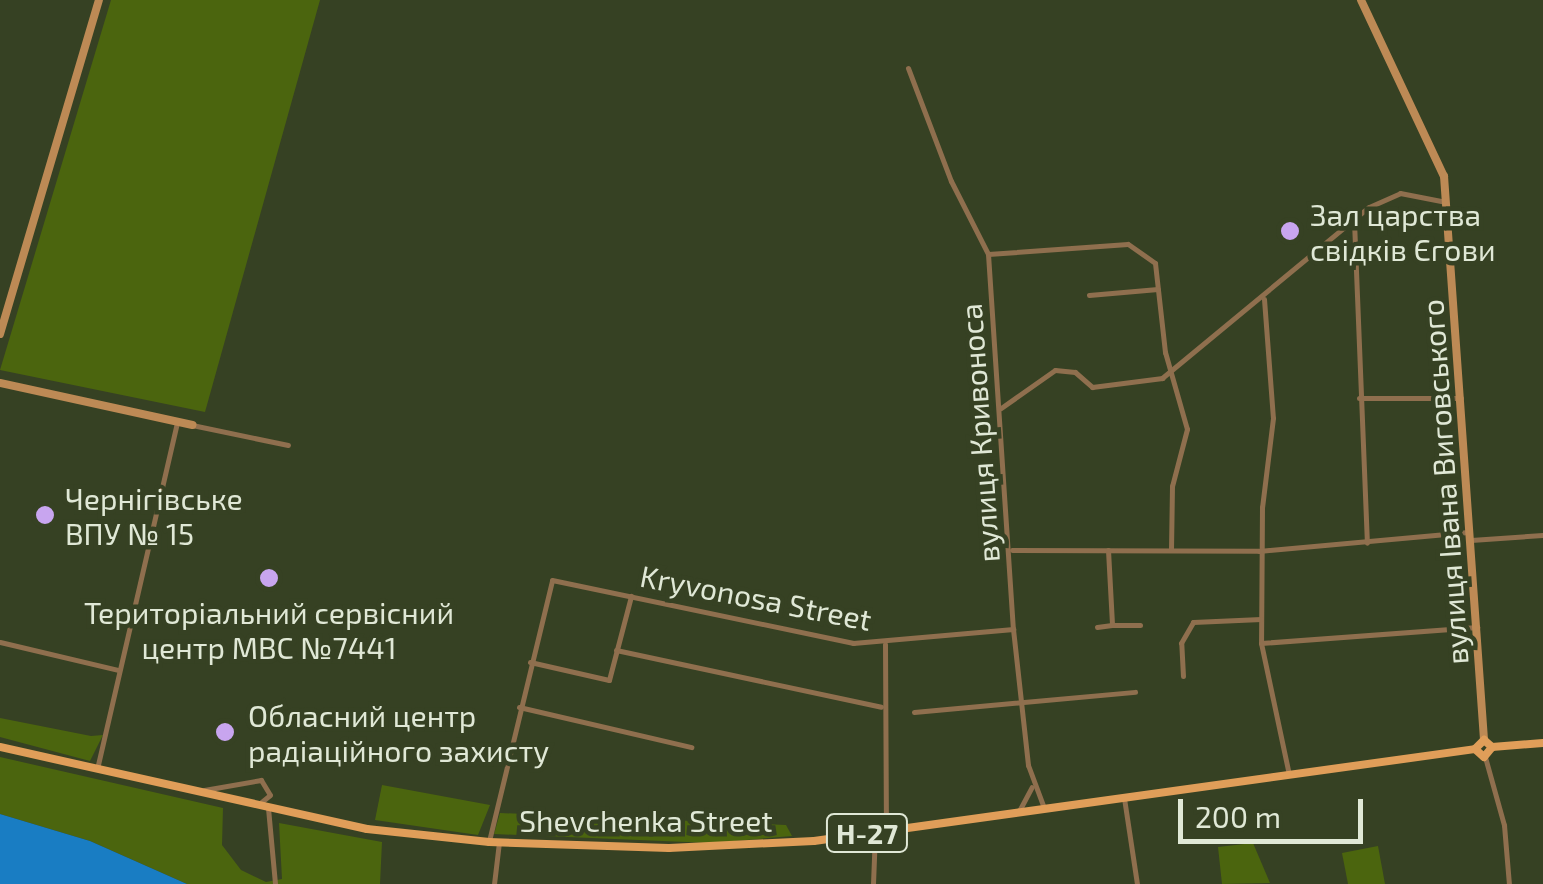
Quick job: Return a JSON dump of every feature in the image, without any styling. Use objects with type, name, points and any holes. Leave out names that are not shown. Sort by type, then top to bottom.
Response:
[{"type":"main road","points":[[1492,747],[1486,757],[1475,749],[1484,740],[1492,747],[1543,743]]},
{"type":"main road","name":"Shevchenka Street","points":[[0,747],[367,828],[494,842],[740,848],[1475,749]]},
{"type":"street","points":[[0,334],[99,0]]},
{"type":"street","name":"вулиця Івана Виговського","points":[[1361,0],[1444,176],[1484,740]]},
{"type":"street","name":"вулиця Кривоноса","points":[[908,68],[951,181],[988,254],[1012,550],[1013,629],[1032,786],[1044,808]]},
{"type":"street","points":[[1000,408],[1055,370],[1075,372],[1092,388],[1162,378],[1264,299],[1354,220],[1400,193],[1446,202]]},
{"type":"street","points":[[1354,220],[1367,543]]},
{"type":"street","points":[[988,254],[1128,244],[1154,263],[1165,352],[1174,367],[1187,429],[1172,486],[1171,550]]},
{"type":"street","points":[[1089,296],[1158,289]]},
{"type":"street","points":[[1264,299],[1273,418],[1260,550],[1261,643],[1289,775]]},
{"type":"street","points":[[0,383],[288,445]]},
{"type":"street","points":[[1359,398],[1461,398]]},
{"type":"street","points":[[97,769],[178,422]]},
{"type":"street","points":[[1012,550],[1260,550],[1543,535]]},
{"type":"street","points":[[1108,550],[1112,626]]},
{"type":"street","name":"Kryvonosa Street","points":[[530,662],[552,580],[853,643],[886,644],[1013,629]]},
{"type":"street","points":[[494,884],[494,842],[530,662],[609,680],[631,596]]},
{"type":"street","points":[[1184,676],[1181,643],[1192,622],[1261,620]]},
{"type":"street","points":[[1097,627],[1140,625]]},
{"type":"street","points":[[1261,643],[1477,627]]},
{"type":"street","points":[[0,642],[118,670]]},
{"type":"street","points":[[873,884],[880,832],[886,644]]},
{"type":"street","points":[[616,650],[881,707]]},
{"type":"street","points":[[914,712],[1135,692]]},
{"type":"street","points":[[519,707],[692,747]]},
{"type":"street","points":[[1486,757],[1504,825],[1509,884]]},
{"type":"street","points":[[198,791],[261,780],[270,795],[257,804]]},
{"type":"street","points":[[1019,812],[1032,786]]},
{"type":"street","points":[[1124,796],[1138,884]]},
{"type":"street","points":[[268,806],[275,884]]},
{"type":"green space","points":[[111,0],[320,0],[205,412],[0,370]]},
{"type":"green space","points":[[0,718],[103,735],[90,761],[0,737]]},
{"type":"green space","points":[[0,757],[223,808],[222,845],[241,870],[266,882],[282,879],[279,823],[382,842],[380,884],[187,884],[90,841],[0,814]]},
{"type":"green space","points":[[382,785],[490,805],[478,835],[375,820]]},
{"type":"green space","points":[[500,813],[786,825],[792,836],[710,843],[494,834]]},
{"type":"green space","points":[[1253,843],[1270,883],[1222,884],[1218,847]]},
{"type":"green space","points":[[1378,846],[1385,884],[1348,884],[1342,853]]},
{"type":"water","points":[[0,814],[90,841],[187,884],[0,884]]},
{"type":"place","name":"Зал царства свідків Єгови","points":[[1290,231]]},
{"type":"place","name":"Чернігівське ВПУ № 15","points":[[45,515]]},
{"type":"place","name":"Територіальний сервісний центр МВС №7441","points":[[269,578]]},
{"type":"place","name":"Обласний центр радіаційного захисту","points":[[225,732]]}]
